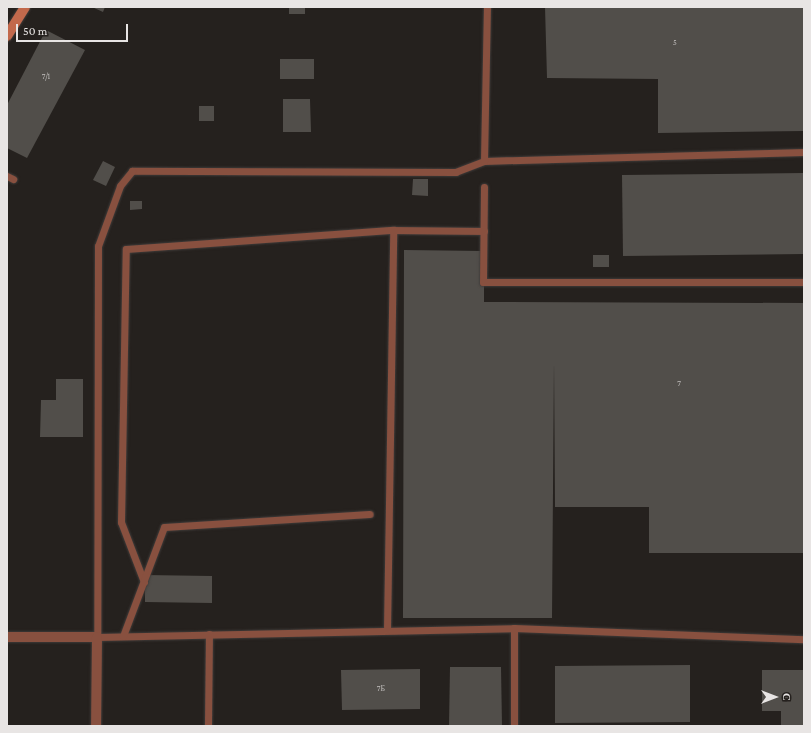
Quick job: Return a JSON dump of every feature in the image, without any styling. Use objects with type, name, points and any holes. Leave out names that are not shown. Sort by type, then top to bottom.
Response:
[{"type":"street","points":[[7,36],[24,7]]},
{"type":"street","points":[[7,637],[97,637],[96,726]]},
{"type":"lane","points":[[484,161],[487,7]]},
{"type":"lane","points":[[804,152],[484,161],[456,172],[132,171],[120,186],[98,246],[97,637],[514,628],[804,639]]},
{"type":"lane","points":[[484,187],[483,282],[804,282]]},
{"type":"lane","points":[[144,582],[122,522],[126,250],[393,230],[484,231]]},
{"type":"lane","points":[[387,630],[393,230]]},
{"type":"lane","points":[[123,636],[164,527],[370,514]]},
{"type":"lane","points":[[514,628],[514,726]]},
{"type":"lane","points":[[208,726],[209,634]]},
{"type":"building","points":[[92,7],[105,7],[103,12]]},
{"type":"building","points":[[289,7],[305,7],[305,14],[289,14]]},
{"type":"building","points":[[545,7],[804,7],[804,131],[658,133],[658,79],[547,78]]},
{"type":"building","points":[[46,30],[85,50],[27,158],[7,148],[7,105]]},
{"type":"building","points":[[280,59],[314,59],[314,79],[280,79]]},
{"type":"building","points":[[283,99],[310,99],[311,132],[283,132]]},
{"type":"building","points":[[199,106],[214,106],[214,121],[199,121]]},
{"type":"building","points":[[103,161],[115,167],[106,186],[93,180]]},
{"type":"building","points":[[804,173],[804,254],[623,256],[622,175]]},
{"type":"building","points":[[413,179],[428,179],[428,196],[412,195]]},
{"type":"building","points":[[130,201],[142,201],[142,209],[130,210]]},
{"type":"building","points":[[404,250],[484,251],[484,302],[804,303],[804,553],[649,553],[649,507],[555,507],[554,362],[552,618],[403,618]]},
{"type":"building","points":[[593,255],[609,255],[609,267],[593,267]]},
{"type":"building","points":[[56,379],[83,379],[83,437],[40,437],[41,400],[56,400]]},
{"type":"building","points":[[145,575],[212,576],[212,603],[145,602]]},
{"type":"building","points":[[690,665],[690,722],[555,723],[555,666]]},
{"type":"building","points":[[450,667],[501,667],[502,726],[449,726]]},
{"type":"building","points":[[420,669],[420,709],[342,710],[341,670]]},
{"type":"building","points":[[762,670],[804,670],[804,726],[781,726],[781,711],[762,711]]}]
